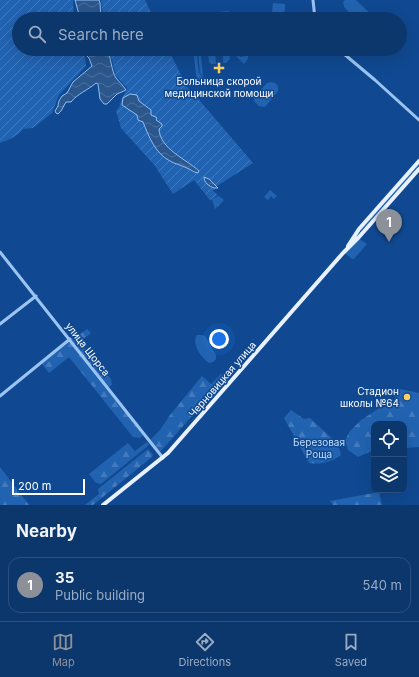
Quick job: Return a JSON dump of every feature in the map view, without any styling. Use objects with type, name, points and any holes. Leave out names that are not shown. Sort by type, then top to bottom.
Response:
[{"type":"main road","name":"Черновицкая улица","points":[[343,253],[359,229],[419,161]]},
{"type":"main road","name":"Черновицкая улица","points":[[104,505],[168,453],[343,253],[419,169]]},
{"type":"street","points":[[313,0],[314,12]]},
{"type":"street","points":[[346,56],[419,120]]},
{"type":"street","name":"улица Щорса","points":[[0,252],[163,458]]},
{"type":"street","points":[[0,324],[36,296]]},
{"type":"street","points":[[0,396],[70,340]]},
{"type":"green space","points":[[0,0],[73,0],[74,12],[12,12],[12,56],[84,56],[86,66],[59,95],[52,113],[33,128],[23,129],[13,138],[0,143]]},
{"type":"green space","points":[[101,0],[145,0],[151,12],[102,12]]},
{"type":"green space","points":[[345,0],[356,0],[369,12],[349,12],[344,7],[343,2]]},
{"type":"green space","points":[[273,3],[285,4],[284,12],[272,12]]},
{"type":"green space","points":[[111,56],[172,56],[187,87],[253,163],[217,186],[213,191],[218,195],[210,200],[194,180],[173,194],[155,166],[121,128],[116,111],[120,106],[127,88],[116,76]]},
{"type":"green space","points":[[194,56],[197,56],[199,73],[208,82],[199,82],[196,75]]},
{"type":"green space","points":[[198,56],[201,56],[203,76],[200,73]]},
{"type":"green space","points":[[208,56],[215,56],[216,64],[211,64],[209,62]]},
{"type":"green space","points":[[223,56],[230,56],[230,59],[226,63],[223,63]]},
{"type":"green space","points":[[248,56],[248,59],[244,64],[237,57]]},
{"type":"green space","points":[[267,83],[275,83],[278,86],[278,91],[265,107],[259,106],[254,101],[254,97]]},
{"type":"green space","points":[[419,163],[419,167],[360,231]]},
{"type":"green space","points":[[270,190],[277,196],[274,199],[271,196],[268,200],[264,197]]},
{"type":"green space","points":[[219,196],[224,200],[215,209],[212,199]]},
{"type":"green space","points":[[359,239],[367,244],[354,259],[352,259],[345,253]]},
{"type":"green space","points":[[87,329],[91,333],[80,342],[111,379],[112,385],[108,388],[145,434],[140,438],[133,437],[69,357],[49,373],[41,363],[70,339],[75,338]]},
{"type":"green space","points":[[197,335],[205,336],[216,355],[216,359],[213,362],[209,363],[200,354],[195,342]]},
{"type":"green space","points":[[221,374],[226,378],[160,452],[150,440],[160,430],[170,415],[202,376],[211,384]]},
{"type":"green space","name":"Стадион школы №64","points":[[400,389],[419,393],[419,404],[396,400],[394,395],[396,391]]},
{"type":"green space","name":"Березовая Роща","points":[[390,400],[419,403],[419,447],[407,448],[407,421],[371,421],[371,451],[358,457],[348,450],[345,440],[350,431],[361,420],[378,409],[385,407]]},
{"type":"green space","name":"Березовая Роща","points":[[291,410],[304,419],[310,418],[338,444],[341,455],[318,464],[309,463],[284,418]]},
{"type":"green space","points":[[147,442],[149,445],[101,484],[96,483],[89,474],[128,443],[135,451]]},
{"type":"green space","points":[[148,449],[153,455],[152,457],[93,505],[85,505],[99,494],[98,489]]},
{"type":"green space","points":[[0,467],[29,505],[0,505]]},
{"type":"green space","points":[[379,493],[382,505],[333,505],[330,501]]},
{"type":"water","points":[[75,0],[99,0],[101,12],[78,11]]},
{"type":"water","points":[[87,56],[109,56],[116,78],[126,90],[117,94],[107,104],[104,104],[100,99],[98,84],[96,83],[71,102],[66,102],[61,111],[58,114],[56,113],[55,111],[62,96],[67,93],[73,82],[92,66]]},
{"type":"water","points":[[130,94],[137,95],[139,101],[151,110],[151,115],[157,118],[156,120],[162,124],[159,129],[160,136],[169,148],[199,171],[198,173],[172,162],[160,154],[150,139],[143,122],[138,120],[137,115],[122,105],[123,98]]},
{"type":"water","points":[[204,177],[209,179],[218,188],[214,188],[206,183]]},
{"type":"place","name":"Больница скорой медицинской помощи","points":[[219,68]]},
{"type":"place","name":"35","points":[[389,242]]},
{"type":"place","name":"Стадион школы №64","points":[[407,397]]}]
